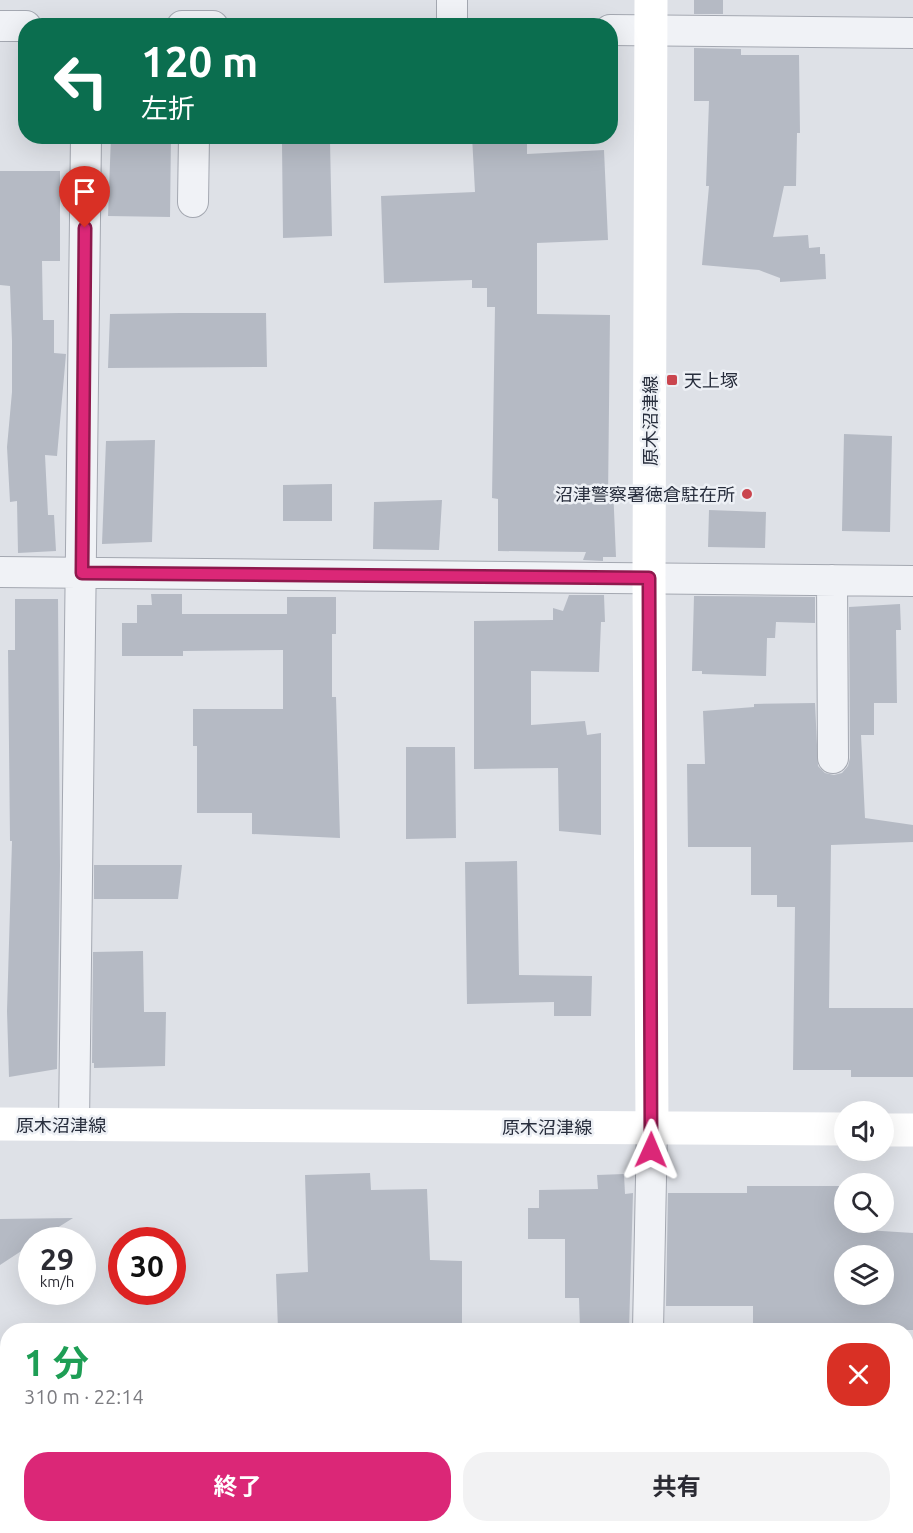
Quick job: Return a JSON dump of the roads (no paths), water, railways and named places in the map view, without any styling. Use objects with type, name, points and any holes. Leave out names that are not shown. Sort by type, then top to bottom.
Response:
[{"type":"main road","name":"原木沼津線","points":[[0,1124],[652,1127],[649,578],[651,15]]},
{"type":"main road","points":[[652,1127],[834,1129]]},
{"type":"main road","points":[[894,1130],[913,1130]]},
{"type":"street","points":[[452,0],[452,18]]},
{"type":"street","points":[[618,27],[651,15],[913,33]]},
{"type":"street","points":[[0,26],[18,26]]},
{"type":"street","points":[[74,1125],[86,144]]},
{"type":"street","points":[[193,202],[194,144]]},
{"type":"street","points":[[0,572],[913,580]]},
{"type":"street","points":[[832,579],[834,758]]},
{"type":"street","points":[[648,1323],[652,1127]]},
{"type":"place","name":"天上塚","points":[[672,380]]},
{"type":"place","name":"沼津警察署徳倉駐在所","points":[[747,494]]}]
